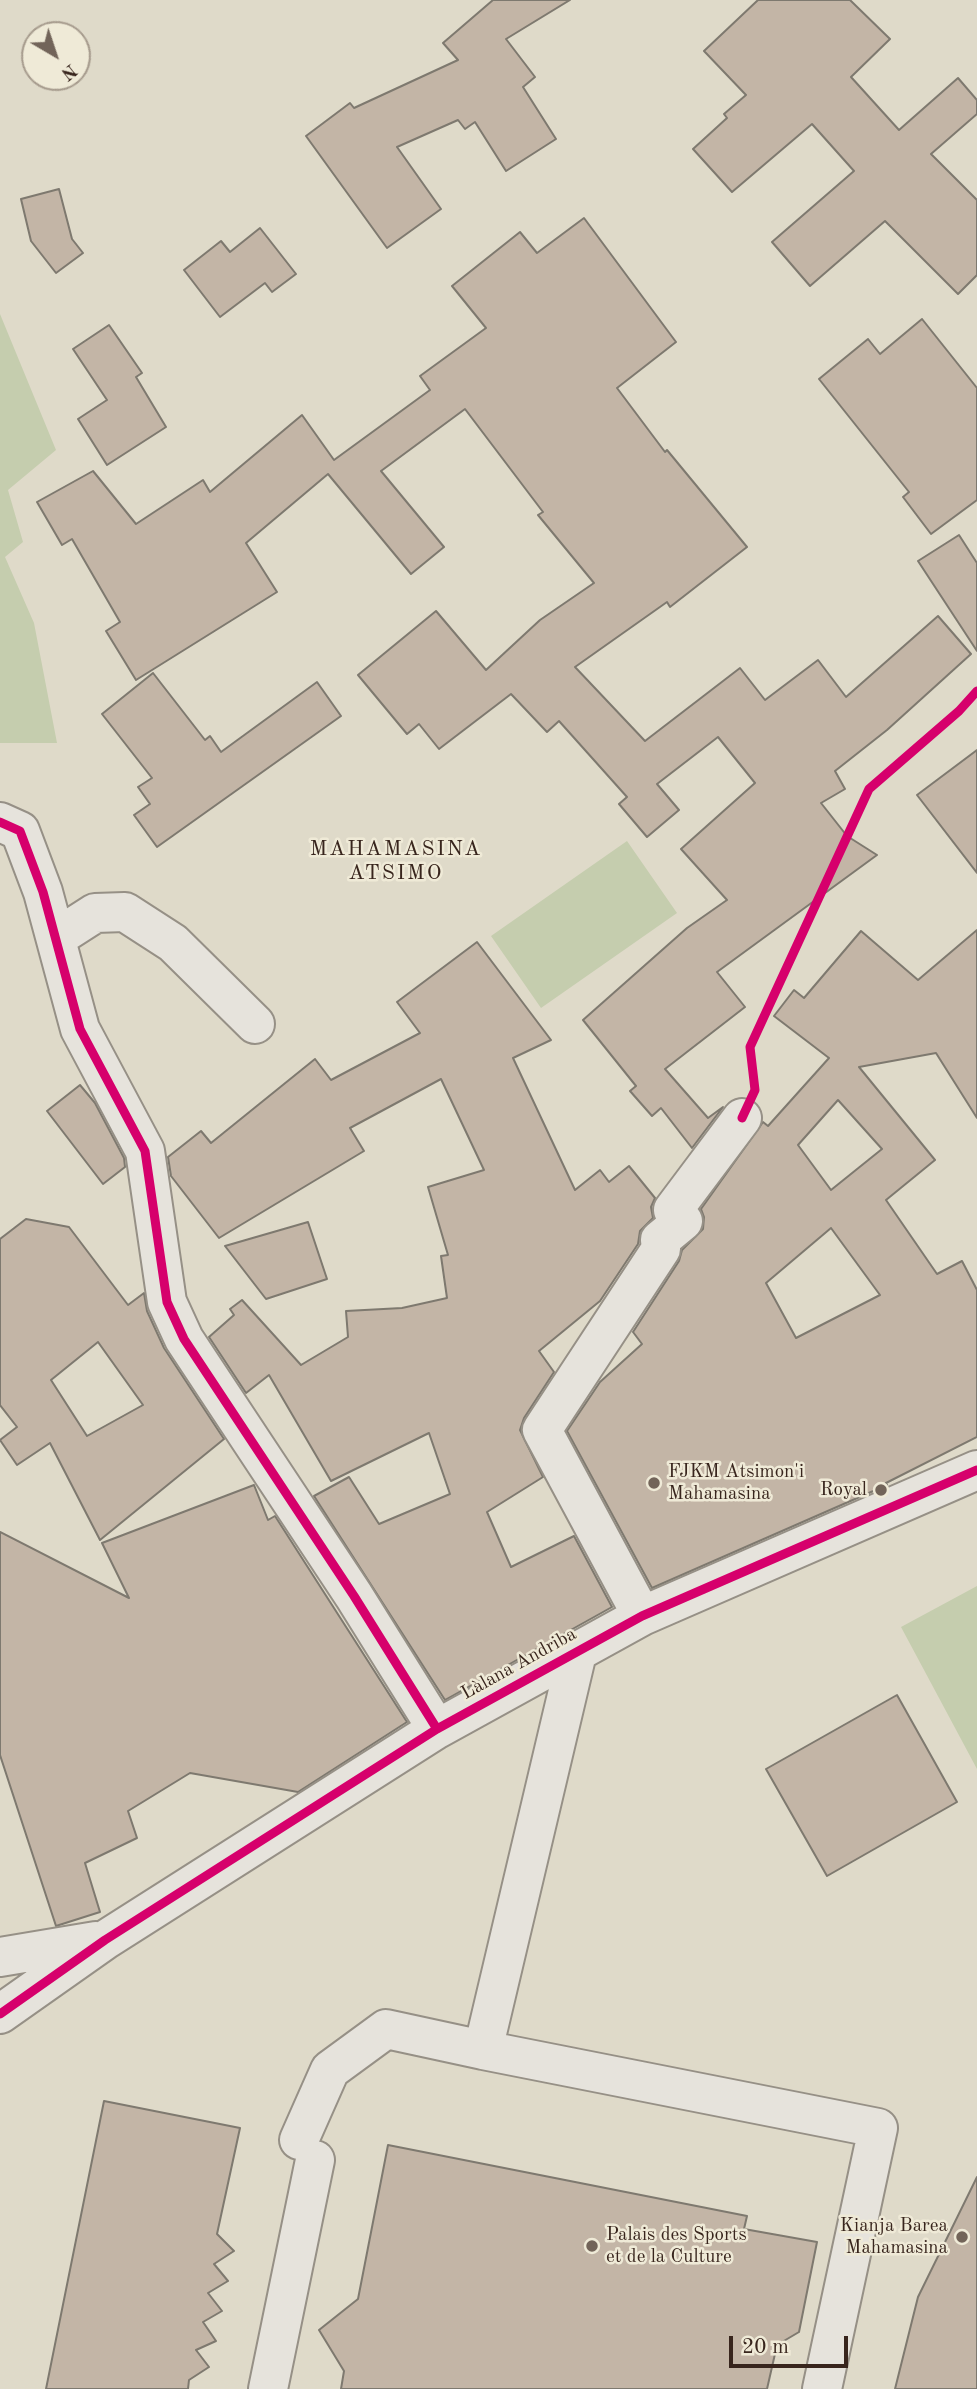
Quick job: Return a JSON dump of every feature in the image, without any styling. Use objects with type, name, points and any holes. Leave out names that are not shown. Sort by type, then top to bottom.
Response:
[{"type":"street","points":[[0,822],[20,831],[43,892],[80,1029],[145,1151],[167,1302],[184,1339],[354,1596],[437,1729]]},
{"type":"street","points":[[56,938],[95,913],[125,912],[173,943],[255,1024]]},
{"type":"street","points":[[642,1616],[542,1430],[661,1249],[660,1240],[683,1222],[673,1210],[742,1118]]},
{"type":"street","name":"Làlana Andriba","points":[[0,2014],[105,1940],[437,1729],[642,1616],[977,1469]]},
{"type":"street","points":[[484,2049],[577,1653]]},
{"type":"street","points":[[0,1957],[105,1940]]},
{"type":"street","points":[[268,2389],[307,2150],[330,2070],[386,2029],[878,2128],[821,2389]]},
{"type":"green space","points":[[0,314],[56,450],[8,490],[23,542],[5,557],[34,623],[57,743],[0,743]]},
{"type":"green space","points":[[627,841],[677,913],[541,1008],[491,936]]},
{"type":"green space","points":[[977,1586],[977,1769],[901,1627]]},
{"type":"building","points":[[493,0],[570,0],[506,39],[535,77],[523,87],[556,139],[506,171],[475,122],[465,129],[458,120],[397,147],[441,209],[387,248],[306,136],[350,103],[354,108],[458,60],[443,43]]},
{"type":"building","points":[[758,0],[850,0],[890,39],[851,77],[899,130],[958,78],[977,100],[977,114],[931,154],[977,200],[977,275],[958,294],[885,221],[810,286],[772,242],[854,171],[812,124],[732,192],[693,149],[727,118],[724,114],[746,95],[704,51]]},
{"type":"building","points":[[59,189],[72,239],[83,253],[56,273],[31,241],[21,199]]},
{"type":"building","points":[[584,218],[676,342],[617,388],[665,452],[667,450],[747,547],[670,607],[667,602],[575,667],[645,741],[740,668],[765,700],[818,660],[846,697],[938,616],[971,654],[887,730],[835,771],[845,789],[821,803],[847,836],[877,855],[717,972],[745,1007],[665,1069],[708,1118],[723,1107],[692,1148],[661,1108],[652,1116],[630,1091],[636,1086],[583,1020],[687,928],[727,900],[681,849],[755,783],[718,737],[657,784],[679,810],[647,837],[619,804],[627,797],[559,721],[547,732],[511,694],[439,749],[419,724],[407,734],[358,675],[436,611],[486,670],[540,620],[594,583],[538,515],[543,512],[465,409],[381,471],[444,547],[411,574],[328,474],[246,543],[277,592],[136,680],[106,631],[120,622],[72,539],[62,545],[37,502],[93,471],[136,524],[203,480],[210,492],[302,415],[334,460],[430,390],[420,376],[486,328],[452,286],[520,232],[537,253]]},
{"type":"building","points":[[260,228],[296,274],[272,292],[265,283],[220,317],[184,270],[221,241],[230,252]]},
{"type":"building","points":[[922,319],[977,388],[977,500],[931,534],[903,497],[909,492],[819,379],[868,339],[880,354]]},
{"type":"building","points":[[109,325],[142,373],[136,377],[166,427],[107,465],[78,419],[107,400],[73,349]]},
{"type":"building","points":[[959,535],[977,563],[977,651],[918,561]]},
{"type":"building","points":[[153,673],[205,740],[210,736],[221,752],[317,682],[341,716],[157,847],[134,815],[150,804],[138,787],[152,778],[102,714]]},
{"type":"building","points":[[977,750],[977,873],[917,795]]},
{"type":"building","points":[[977,930],[977,1118],[936,1053],[859,1067],[935,1160],[886,1200],[937,1274],[962,1261],[977,1290],[977,1437],[886,1483],[887,1485],[652,1588],[567,1431],[600,1382],[642,1344],[633,1332],[679,1261],[682,1250],[703,1229],[704,1217],[701,1209],[763,1122],[768,1126],[829,1058],[774,1016],[794,990],[804,998],[861,931],[918,980]],"holes":[[[838,1100],[882,1149],[831,1190],[798,1145]],[[831,1228],[880,1295],[796,1338],[766,1283]]]},
{"type":"building","points":[[477,942],[551,1040],[513,1058],[575,1190],[600,1170],[609,1182],[629,1166],[655,1198],[651,1207],[653,1218],[640,1231],[638,1244],[600,1301],[539,1351],[554,1372],[524,1418],[520,1430],[543,1477],[487,1512],[511,1567],[574,1536],[612,1607],[445,1700],[314,1496],[349,1477],[379,1524],[450,1494],[429,1433],[331,1481],[269,1375],[246,1393],[209,1337],[234,1315],[230,1309],[242,1300],[301,1365],[348,1337],[346,1311],[402,1308],[447,1298],[441,1256],[448,1255],[428,1187],[484,1170],[441,1079],[350,1128],[364,1151],[219,1238],[171,1176],[168,1157],[201,1131],[211,1143],[315,1059],[331,1080],[420,1033],[397,1002]]},
{"type":"building","points":[[80,1085],[95,1103],[124,1158],[125,1167],[103,1184],[47,1111]]},
{"type":"building","points":[[26,1219],[69,1227],[128,1305],[144,1293],[147,1311],[164,1348],[224,1439],[100,1540],[50,1443],[17,1465],[0,1440],[17,1427],[0,1405],[0,1239]],"holes":[[[98,1342],[143,1405],[87,1436],[51,1380]]]},
{"type":"building","points":[[308,1222],[327,1279],[266,1299],[225,1246]]},
{"type":"building","points":[[254,1485],[268,1520],[275,1516],[407,1722],[298,1792],[190,1773],[128,1811],[137,1838],[85,1863],[100,1912],[56,1926],[0,1755],[0,1532],[129,1598],[102,1543]]},
{"type":"building","points":[[897,1695],[957,1802],[827,1876],[766,1769]]},
{"type":"building","points":[[104,2101],[240,2128],[217,2234],[234,2251],[214,2264],[228,2281],[208,2293],[222,2311],[203,2322],[216,2341],[196,2350],[209,2367],[189,2380],[188,2389],[46,2389]]},
{"type":"building","name":"Palais des Sports et de la Culture","points":[[388,2145],[747,2216],[744,2229],[817,2242],[799,2332],[777,2345],[767,2389],[341,2389],[344,2371],[319,2330],[358,2299]]},
{"type":"building","name":"Kianja Barea Mahamasina","points":[[977,2177],[977,2389],[895,2389],[918,2297]]},
{"type":"cycle path","points":[[742,1118],[755,1090],[750,1047],[869,789],[959,711],[977,691]]},
{"type":"cycle path","points":[[0,822],[20,831],[43,892],[80,1029],[145,1151],[167,1302],[184,1339],[354,1596],[437,1729]]},
{"type":"cycle path","points":[[0,2014],[105,1940],[437,1729],[642,1616],[977,1470]]},
{"type":"place","name":"FJKM Atsimon'i Mahamasina","points":[[654,1483]]},
{"type":"place","name":"Royal","points":[[881,1490]]},
{"type":"place","name":"Kianja Barea Mahamasina","points":[[962,2237]]},
{"type":"place","name":"Palais des Sports et de la Culture","points":[[592,2246]]},
{"type":"district","name":"MAHAMASINA ATSIMO","points":[[396,861]]}]
